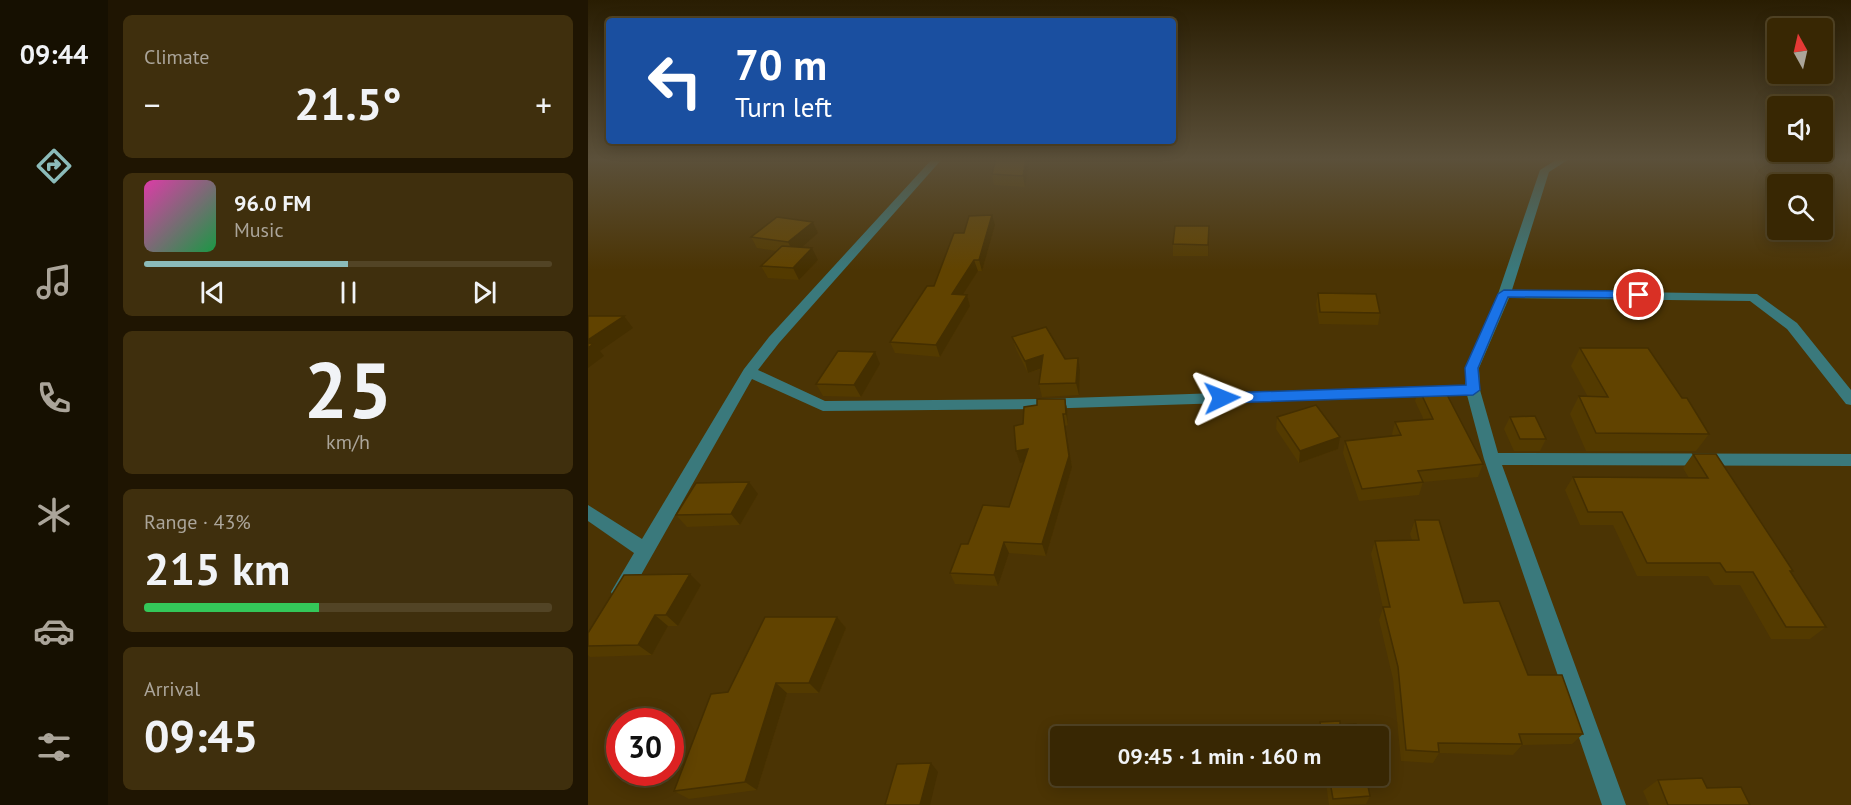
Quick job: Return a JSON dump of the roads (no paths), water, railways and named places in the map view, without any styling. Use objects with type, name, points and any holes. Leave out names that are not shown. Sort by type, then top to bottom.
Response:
[{"type":"street","points":[[611,608],[646,552],[749,372],[774,340],[904,196]]},
{"type":"street","points":[[1537,196],[1504,294],[1472,368],[1473,390],[1492,459],[1614,805]]},
{"type":"street","points":[[1504,294],[1753,297],[1792,326],[1851,400]]},
{"type":"street","points":[[749,372],[823,406],[1040,404],[1473,390]]},
{"type":"street","points":[[1492,459],[1851,460]]},
{"type":"street","points":[[588,512],[646,552]]}]
